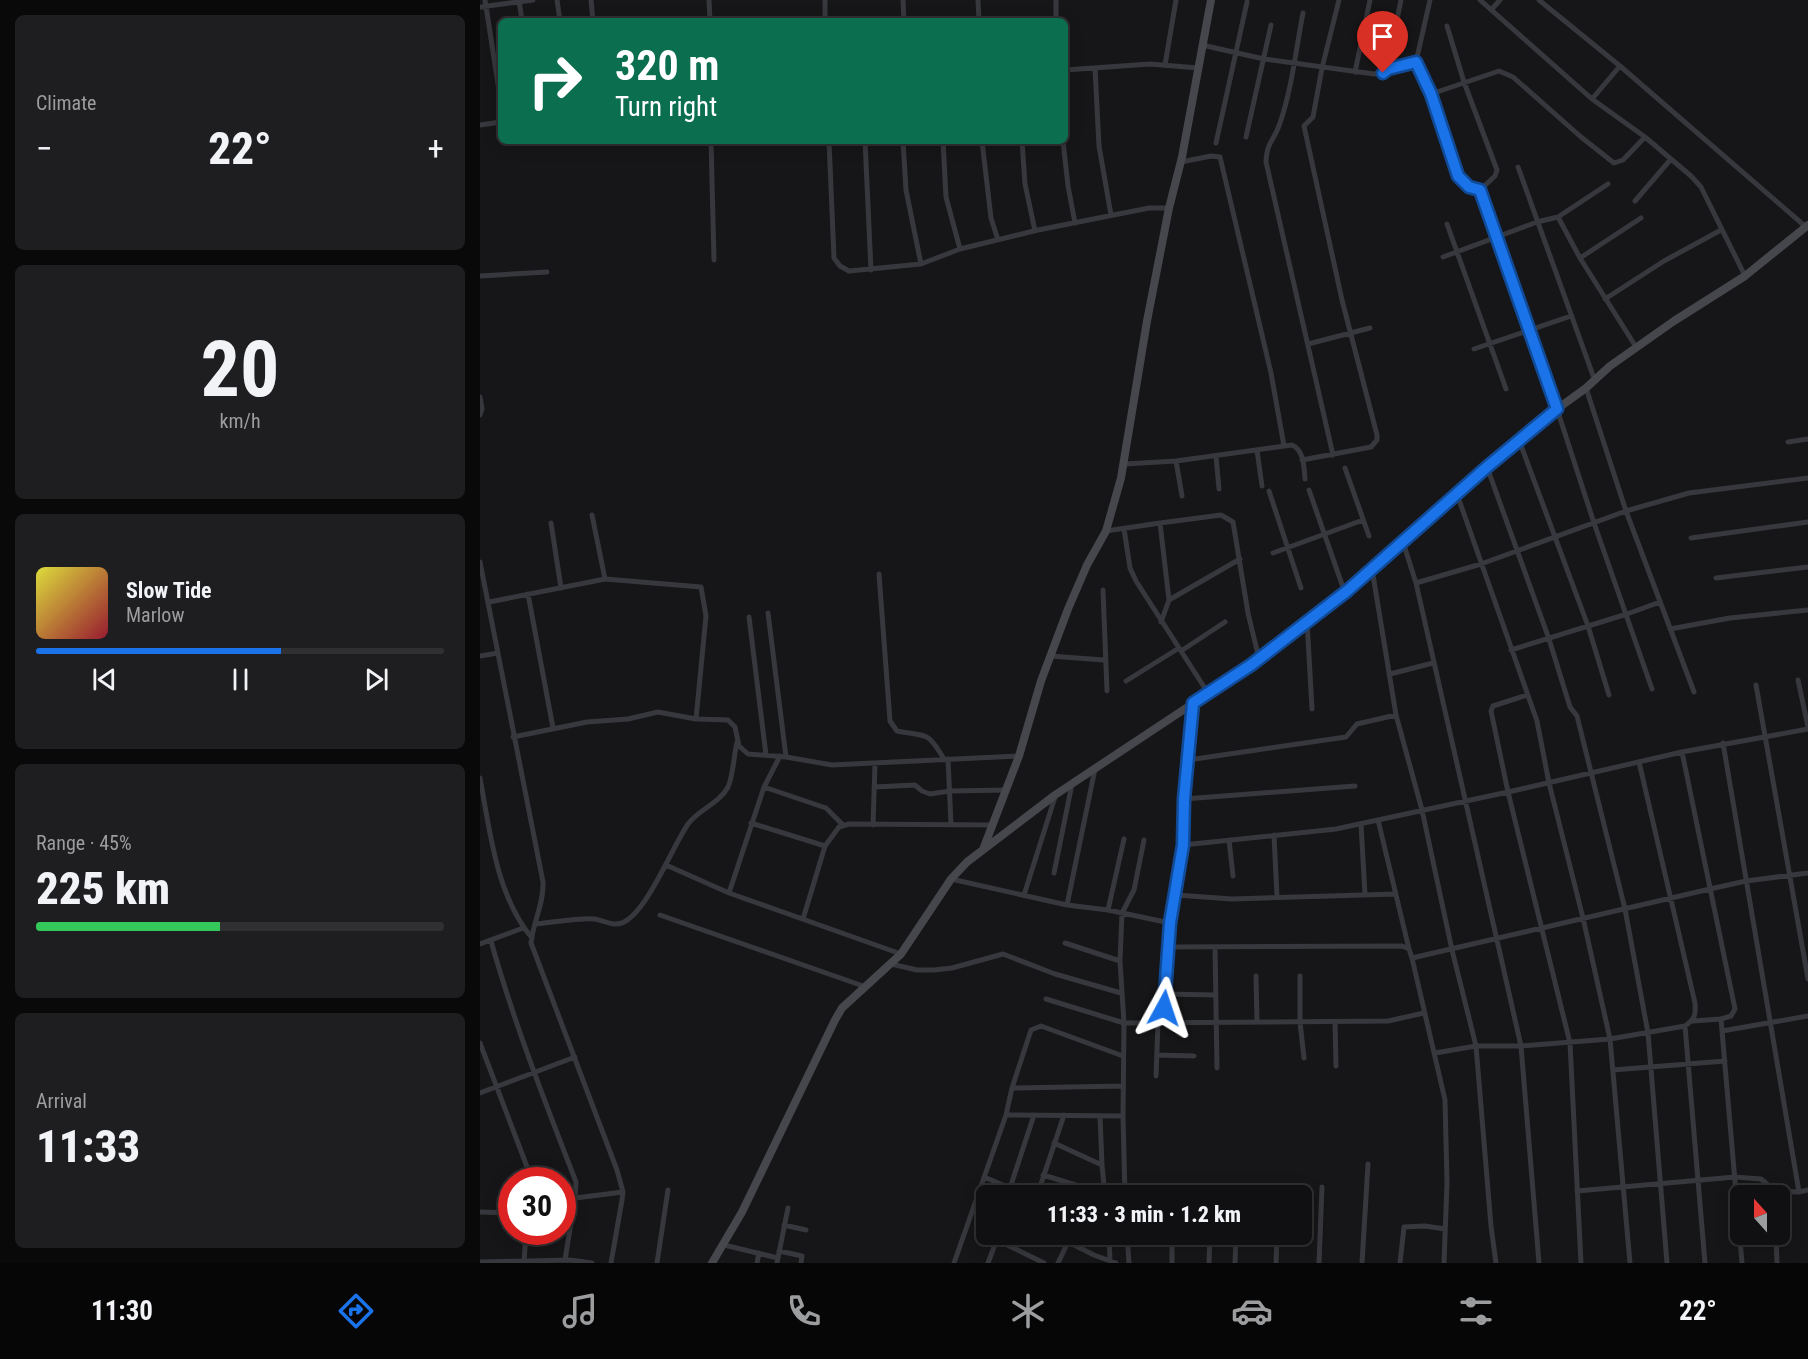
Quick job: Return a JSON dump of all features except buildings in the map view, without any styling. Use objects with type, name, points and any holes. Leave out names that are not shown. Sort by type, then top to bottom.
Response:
[{"type":"street","points":[[498,86],[484,4],[532,0]]},
{"type":"street","points":[[557,0],[560,18]]},
{"type":"street","points":[[591,0],[593,18]]},
{"type":"street","points":[[709,0],[710,18]]},
{"type":"street","points":[[825,0],[825,18]]},
{"type":"street","points":[[903,0],[904,18]]},
{"type":"street","points":[[978,0],[979,18]]},
{"type":"street","points":[[1056,0],[1056,18]]},
{"type":"street","points":[[1165,64],[1176,0]]},
{"type":"street","points":[[983,849],[1019,756],[1050,656],[1087,565],[1106,531],[1125,464],[1147,321],[1211,0]]},
{"type":"street","points":[[1302,460],[1371,447],[1377,440],[1350,334],[1304,126],[1313,117],[1322,68],[1339,0]]},
{"type":"street","points":[[1355,72],[1370,0]]},
{"type":"street","points":[[1388,69],[1401,0]]},
{"type":"street","points":[[1430,0],[1416,62],[1431,94],[1458,176],[1469,187],[1480,190]]},
{"type":"street","points":[[1480,0],[1592,99],[1645,137],[1701,187],[1745,276]]},
{"type":"street","points":[[1491,10],[1500,0]]},
{"type":"street","points":[[712,1263],[742,1212],[842,1008],[901,954],[951,879],[983,849],[1055,795],[1259,659],[1345,593],[1487,467],[1595,381],[1610,366],[1745,276],[1807,226],[1539,0]]},
{"type":"street","points":[[519,1],[522,18]]},
{"type":"street","points":[[1216,143],[1247,2]]},
{"type":"street","points":[[1303,13],[1280,124],[1267,146],[1266,162],[1333,455]]},
{"type":"street","points":[[1246,137],[1271,25]]},
{"type":"street","points":[[1448,26],[1464,82],[1497,170],[1495,177],[1480,190]]},
{"type":"street","points":[[1202,45],[1264,59],[1355,72],[1382,74],[1388,69],[1416,62]]},
{"type":"street","points":[[1068,70],[1165,64],[1198,68]]},
{"type":"street","points":[[1592,99],[1620,66]]},
{"type":"street","points":[[1095,68],[1099,146],[1111,215]]},
{"type":"street","points":[[1431,94],[1499,71],[1508,73],[1614,163],[1623,160],[1645,137]]},
{"type":"street","points":[[480,125],[498,122]]},
{"type":"street","points":[[711,144],[714,260]]},
{"type":"street","points":[[830,144],[834,258],[840,266],[849,271],[921,264],[960,249],[1035,231],[1149,208],[1169,208]]},
{"type":"street","points":[[865,144],[871,270]]},
{"type":"street","points":[[903,144],[906,190],[921,264]]},
{"type":"street","points":[[944,144],[946,197],[960,249]]},
{"type":"street","points":[[982,144],[992,218],[998,240]]},
{"type":"street","points":[[1022,144],[1025,184],[1035,231]]},
{"type":"street","points":[[1063,144],[1075,223]]},
{"type":"street","points":[[1180,162],[1211,156],[1220,157],[1271,373],[1284,446]]},
{"type":"street","points":[[1635,201],[1671,159]]},
{"type":"street","points":[[1518,167],[1595,381]]},
{"type":"street","points":[[1443,257],[1537,222],[1558,217],[1608,184]]},
{"type":"street","points":[[1480,190],[1652,689]]},
{"type":"street","points":[[1558,217],[1580,258],[1636,347]]},
{"type":"street","points":[[1580,258],[1641,218]]},
{"type":"street","points":[[1447,224],[1506,389]]},
{"type":"street","points":[[1605,299],[1664,261],[1721,230]]},
{"type":"street","points":[[480,276],[547,272]]},
{"type":"street","points":[[1474,349],[1571,316]]},
{"type":"street","points":[[1308,344],[1370,328]]},
{"type":"street","points":[[1586,388],[1626,511],[1694,692]]},
{"type":"street","points":[[480,397],[482,409],[480,416]]},
{"type":"street","points":[[1788,442],[1808,439]]},
{"type":"street","points":[[1519,440],[1588,626],[1609,695]]},
{"type":"street","points":[[1125,464],[1176,461],[1296,446],[1300,451],[1305,479]]},
{"type":"street","points":[[1257,450],[1262,486]]},
{"type":"street","points":[[1216,456],[1220,489]]},
{"type":"street","points":[[1176,461],[1182,496]]},
{"type":"street","points":[[1487,467],[1549,639],[1570,707],[1577,716],[1625,909],[1651,1066],[1667,1263]]},
{"type":"street","points":[[1345,468],[1369,536]]},
{"type":"street","points":[[1416,583],[1481,564],[1626,511],[1689,493],[1808,478]]},
{"type":"street","points":[[1310,490],[1345,593]]},
{"type":"street","points":[[1269,491],[1301,588]]},
{"type":"street","points":[[1457,494],[1537,721],[1549,783],[1583,918],[1610,1039],[1630,1263]]},
{"type":"street","points":[[592,515],[605,579]]},
{"type":"street","points":[[1106,531],[1221,515],[1233,522],[1248,613],[1259,659]]},
{"type":"street","points":[[1273,553],[1363,520]]},
{"type":"street","points":[[1690,538],[1808,522]]},
{"type":"street","points":[[1160,523],[1169,600],[1161,622]]},
{"type":"street","points":[[551,524],[561,588]]},
{"type":"street","points":[[1124,530],[1130,568],[1161,622],[1208,693]]},
{"type":"street","points":[[1402,542],[1416,583],[1521,1046],[1539,1263]]},
{"type":"street","points":[[1169,600],[1240,559]]},
{"type":"street","points":[[480,562],[543,882],[542,902],[532,938],[534,952],[617,1170],[623,1192],[611,1263]]},
{"type":"street","points":[[1716,578],[1808,567]]},
{"type":"street","points":[[1372,569],[1396,715],[1422,810],[1452,950],[1476,1046],[1496,1263]]},
{"type":"street","points":[[879,574],[890,721],[897,731],[927,736],[946,759],[951,824]]},
{"type":"street","points":[[489,602],[605,579],[701,587],[706,616],[696,719]]},
{"type":"street","points":[[1103,590],[1107,691]]},
{"type":"street","points":[[528,594],[553,728]]},
{"type":"street","points":[[1511,651],[1660,602]]},
{"type":"street","points":[[1670,629],[1730,618],[1808,610]]},
{"type":"street","points":[[729,893],[764,787],[783,757],[768,613]]},
{"type":"street","points":[[749,617],[766,755]]},
{"type":"street","points":[[1307,621],[1312,709]]},
{"type":"street","points":[[1126,681],[1225,622]]},
{"type":"street","points":[[480,656],[498,653]]},
{"type":"street","points":[[1050,656],[1104,660]]},
{"type":"street","points":[[1390,674],[1433,663]]},
{"type":"street","points":[[1183,845],[1336,829],[1549,783],[1591,771],[1723,743],[1808,728],[1798,680]]},
{"type":"street","points":[[1756,684],[1808,979]]},
{"type":"street","points":[[1527,695],[1493,706],[1491,711],[1508,792],[1570,1043],[1581,1263]]},
{"type":"street","points":[[1156,1076],[1170,923],[1183,845],[1184,799],[1193,703]]},
{"type":"street","points":[[513,737],[587,722],[614,722],[658,712],[696,719],[728,720],[735,727],[739,746],[748,754],[832,765],[1019,756]]},
{"type":"street","points":[[1188,760],[1346,737],[1357,724],[1396,715]]},
{"type":"street","points":[[535,924],[590,919],[614,925],[624,922],[636,913],[666,866],[687,825],[697,813],[721,796],[729,785],[737,740]]},
{"type":"street","points":[[1723,743],[1799,1192]]},
{"type":"street","points":[[1435,1053],[1476,1046],[1521,1046],[1610,1039],[1685,1026],[1693,1021],[1731,1016],[1735,1010],[1682,752]]},
{"type":"street","points":[[1639,762],[1695,1003],[1696,1016],[1693,1021]]},
{"type":"street","points":[[873,825],[875,764]]},
{"type":"street","points":[[1067,905],[1095,769]]},
{"type":"street","points":[[480,778],[504,888],[523,928],[532,938]]},
{"type":"street","points":[[1054,873],[1072,784]]},
{"type":"street","points":[[874,787],[915,785],[930,794],[950,791],[1006,790]]},
{"type":"street","points":[[1184,799],[1355,786]]},
{"type":"street","points":[[764,787],[826,808],[843,825]]},
{"type":"street","points":[[1024,895],[1055,795]]},
{"type":"street","points":[[1378,820],[1445,1100],[1447,1183],[1444,1263]]},
{"type":"street","points":[[751,823],[825,846]]},
{"type":"street","points":[[1361,824],[1365,895]]},
{"type":"street","points":[[803,919],[825,846],[843,825],[993,825]]},
{"type":"street","points":[[1274,835],[1278,897]]},
{"type":"street","points":[[1108,910],[1124,839]]},
{"type":"street","points":[[1124,1185],[1124,1023],[1120,961],[1122,913],[1134,890],[1144,840]]},
{"type":"street","points":[[1229,840],[1233,876]]},
{"type":"street","points":[[666,866],[729,893],[901,954]]},
{"type":"street","points":[[1412,958],[1746,881],[1808,873]]},
{"type":"street","points":[[951,879],[1067,905],[1108,910],[1170,923]]},
{"type":"street","points":[[1176,895],[1232,899],[1396,894]]},
{"type":"street","points":[[660,915],[866,987]]},
{"type":"street","points":[[480,945],[523,928]]},
{"type":"street","points":[[491,941],[506,994],[534,1074],[570,1167]]},
{"type":"street","points":[[1065,944],[1120,961]]},
{"type":"street","points":[[1169,947],[1385,946],[1409,949]]},
{"type":"street","points":[[1215,947],[1216,1068]]},
{"type":"street","points":[[891,964],[917,970],[934,970],[952,968],[1003,954],[1055,974],[1121,993]]},
{"type":"street","points":[[1256,976],[1257,1022]]},
{"type":"street","points":[[1300,976],[1300,1022],[1304,1058]]},
{"type":"street","points":[[1165,994],[1215,995]]},
{"type":"street","points":[[1046,999],[1124,1023],[1388,1022],[1424,1012]]},
{"type":"street","points":[[1722,1031],[1808,1016]]},
{"type":"street","points":[[1720,1019],[1742,1263]]},
{"type":"street","points":[[1335,1022],[1336,1066]]},
{"type":"street","points":[[982,1185],[1032,1030],[1037,1026],[1123,1056]]},
{"type":"street","points":[[1685,1026],[1705,1263]]},
{"type":"street","points":[[480,1043],[527,1167]]},
{"type":"street","points":[[1157,1055],[1194,1056]]},
{"type":"street","points":[[480,1093],[575,1057]]},
{"type":"street","points":[[1613,1071],[1725,1061]]},
{"type":"street","points":[[1012,1088],[1123,1086]]},
{"type":"street","points":[[1006,1115],[1123,1116]]},
{"type":"street","points":[[1011,1185],[1034,1115]]},
{"type":"street","points":[[1040,1185],[1064,1115]]},
{"type":"street","points":[[1100,1117],[1104,1185]]},
{"type":"street","points":[[1054,1143],[1102,1165]]},
{"type":"street","points":[[1362,1263],[1368,1164]]},
{"type":"street","points":[[1043,1175],[1074,1185]]},
{"type":"street","points":[[984,1177],[1003,1185]]},
{"type":"street","points":[[1577,1191],[1735,1177],[1761,1179],[1767,1185]]},
{"type":"street","points":[[1319,1263],[1322,1187]]},
{"type":"street","points":[[1790,1192],[1808,1190]]},
{"type":"street","points":[[657,1263],[668,1191]]},
{"type":"street","points":[[576,1198],[623,1192]]},
{"type":"street","points":[[954,1263],[976,1204]]},
{"type":"street","points":[[778,1257],[788,1208]]},
{"type":"street","points":[[480,1212],[498,1213]]},
{"type":"street","points":[[784,1225],[807,1230]]},
{"type":"street","points":[[1400,1263],[1404,1227],[1425,1226],[1445,1229]]},
{"type":"street","points":[[524,1262],[525,1245]]},
{"type":"street","points":[[565,1260],[567,1245]]},
{"type":"street","points":[[724,1245],[778,1257],[802,1256],[801,1263]]},
{"type":"street","points":[[988,1263],[995,1245]]},
{"type":"street","points":[[1011,1245],[1036,1261],[1044,1263]]},
{"type":"street","points":[[1058,1263],[1067,1245]]},
{"type":"street","points":[[1074,1245],[1094,1256],[1113,1262],[1111,1245]]},
{"type":"street","points":[[1128,1245],[1129,1263]]},
{"type":"street","points":[[1172,1263],[1173,1245]]},
{"type":"street","points":[[1209,1263],[1210,1245]]},
{"type":"street","points":[[1235,1263],[1236,1245]]},
{"type":"street","points":[[1276,1263],[1277,1245]]},
{"type":"street","points":[[1776,1245],[1777,1263]]},
{"type":"street","points":[[757,1263],[759,1253]]},
{"type":"street","points":[[1089,1263],[1094,1256]]},
{"type":"street","points":[[480,1262],[565,1260],[592,1263]]},
{"type":"route","points":[[1164,1008],[1170,923],[1183,845],[1184,799],[1193,703],[1251,665],[1347,591],[1487,467],[1557,409],[1480,190],[1469,187],[1458,176],[1431,94],[1416,62],[1388,69],[1383,73]]}]
